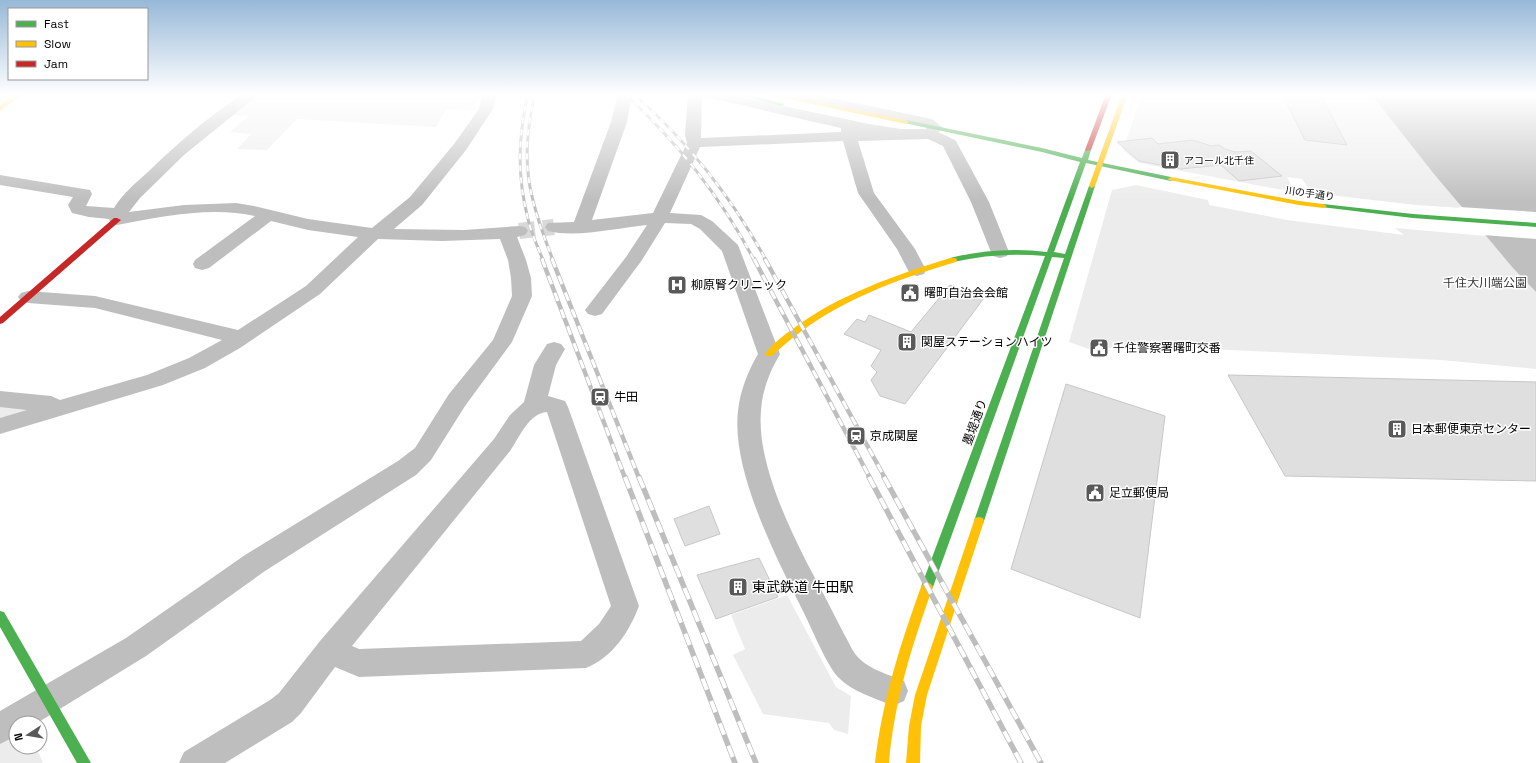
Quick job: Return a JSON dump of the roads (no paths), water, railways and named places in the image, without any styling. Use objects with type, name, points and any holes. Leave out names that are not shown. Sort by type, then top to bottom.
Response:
[{"type":"main road","name":"川の手通り","points":[[918,130],[1042,150],[1084,162],[1279,200],[1354,210],[1444,219],[1536,225]]},
{"type":"main road","name":"墨堤通り","points":[[882,763],[885,722],[892,691],[950,524],[1096,130]]},
{"type":"main road","points":[[913,763],[915,726],[921,695],[1068,257],[1113,130]]},
{"type":"main road","points":[[0,321],[118,217]]},
{"type":"main road","points":[[769,354],[779,341],[825,310],[917,270],[1000,252],[1019,251],[1050,253],[1068,257]]},
{"type":"main road","points":[[0,616],[84,763]]},
{"type":"street","points":[[118,217],[130,198],[204,130]]},
{"type":"street","points":[[0,426],[155,380],[197,363],[240,338],[313,290],[368,237],[385,228],[416,201],[430,185],[471,130]]},
{"type":"street","points":[[581,227],[616,130]]},
{"type":"street","points":[[595,310],[628,269],[666,206],[683,164],[695,143],[693,130]]},
{"type":"street","points":[[695,143],[810,130]]},
{"type":"street","points":[[859,130],[866,193],[906,250],[917,270]]},
{"type":"street","points":[[882,130],[901,134],[933,131],[949,142],[980,202],[1000,252]]},
{"type":"street","points":[[0,180],[84,194],[78,205],[78,209],[118,217],[232,209],[250,210],[322,226],[375,234],[431,236],[513,232],[521,278],[522,296],[502,342],[457,400],[423,454],[407,468],[255,563],[136,647],[48,698],[0,728]]},
{"type":"street","points":[[202,264],[268,215]]},
{"type":"street","points":[[554,227],[581,227],[658,218],[695,219],[706,225],[731,249],[769,354],[760,367],[748,419],[754,458],[765,501],[845,664],[851,670],[868,681],[892,691]]},
{"type":"street","points":[[28,297],[95,302],[213,330],[240,338]]},
{"type":"street","points":[[534,405],[543,370],[554,349]]},
{"type":"street","points":[[0,399],[51,404],[51,410]]},
{"type":"street","points":[[195,763],[281,711],[290,703],[330,651],[502,445],[526,410],[534,405],[544,403],[557,407],[560,412],[625,606],[622,615],[598,645],[586,654],[359,663],[330,651]]},
{"type":"tunnel","points":[[519,231],[554,227]]},
{"type":"railway","points":[[522,130],[520,156],[524,203],[529,224],[543,260]]},
{"type":"railway","points":[[529,130],[527,159],[532,197],[537,217],[553,260]]},
{"type":"railway","points":[[661,130],[697,171],[727,214],[754,260]]},
{"type":"railway","points":[[671,130],[707,171],[753,237],[766,260]]},
{"type":"railway","points":[[542,259],[625,478]]},
{"type":"railway","points":[[552,259],[639,478]]},
{"type":"railway","points":[[754,259],[870,478]]},
{"type":"railway","points":[[765,259],[885,478]]},
{"type":"railway","points":[[625,477],[735,763]]},
{"type":"railway","points":[[639,477],[756,763]]},
{"type":"railway","points":[[869,477],[1021,763]]},
{"type":"railway","points":[[884,477],[1041,763]]},
{"type":"place","name":"アコール北千住","points":[[1170,160]]},
{"type":"place","name":"柳原腎クリニック","points":[[677,285]]},
{"type":"place","name":"曙町自治会会館","points":[[910,293]]},
{"type":"place","name":"関屋ステーションハイツ","points":[[907,342]]},
{"type":"place","name":"千住警察署曙町交番","points":[[1099,348]]},
{"type":"place","name":"牛田","points":[[600,397]]},
{"type":"place","name":"日本郵便東京センター","points":[[1397,429]]},
{"type":"place","name":"京成関屋","points":[[856,436]]},
{"type":"place","name":"足立郵便局","points":[[1095,493]]},
{"type":"place","name":"東武鉄道 牛田駅","points":[[738,587]]},
{"type":"park label","name":"千住大川端公園","points":[[1485,283]]}]
